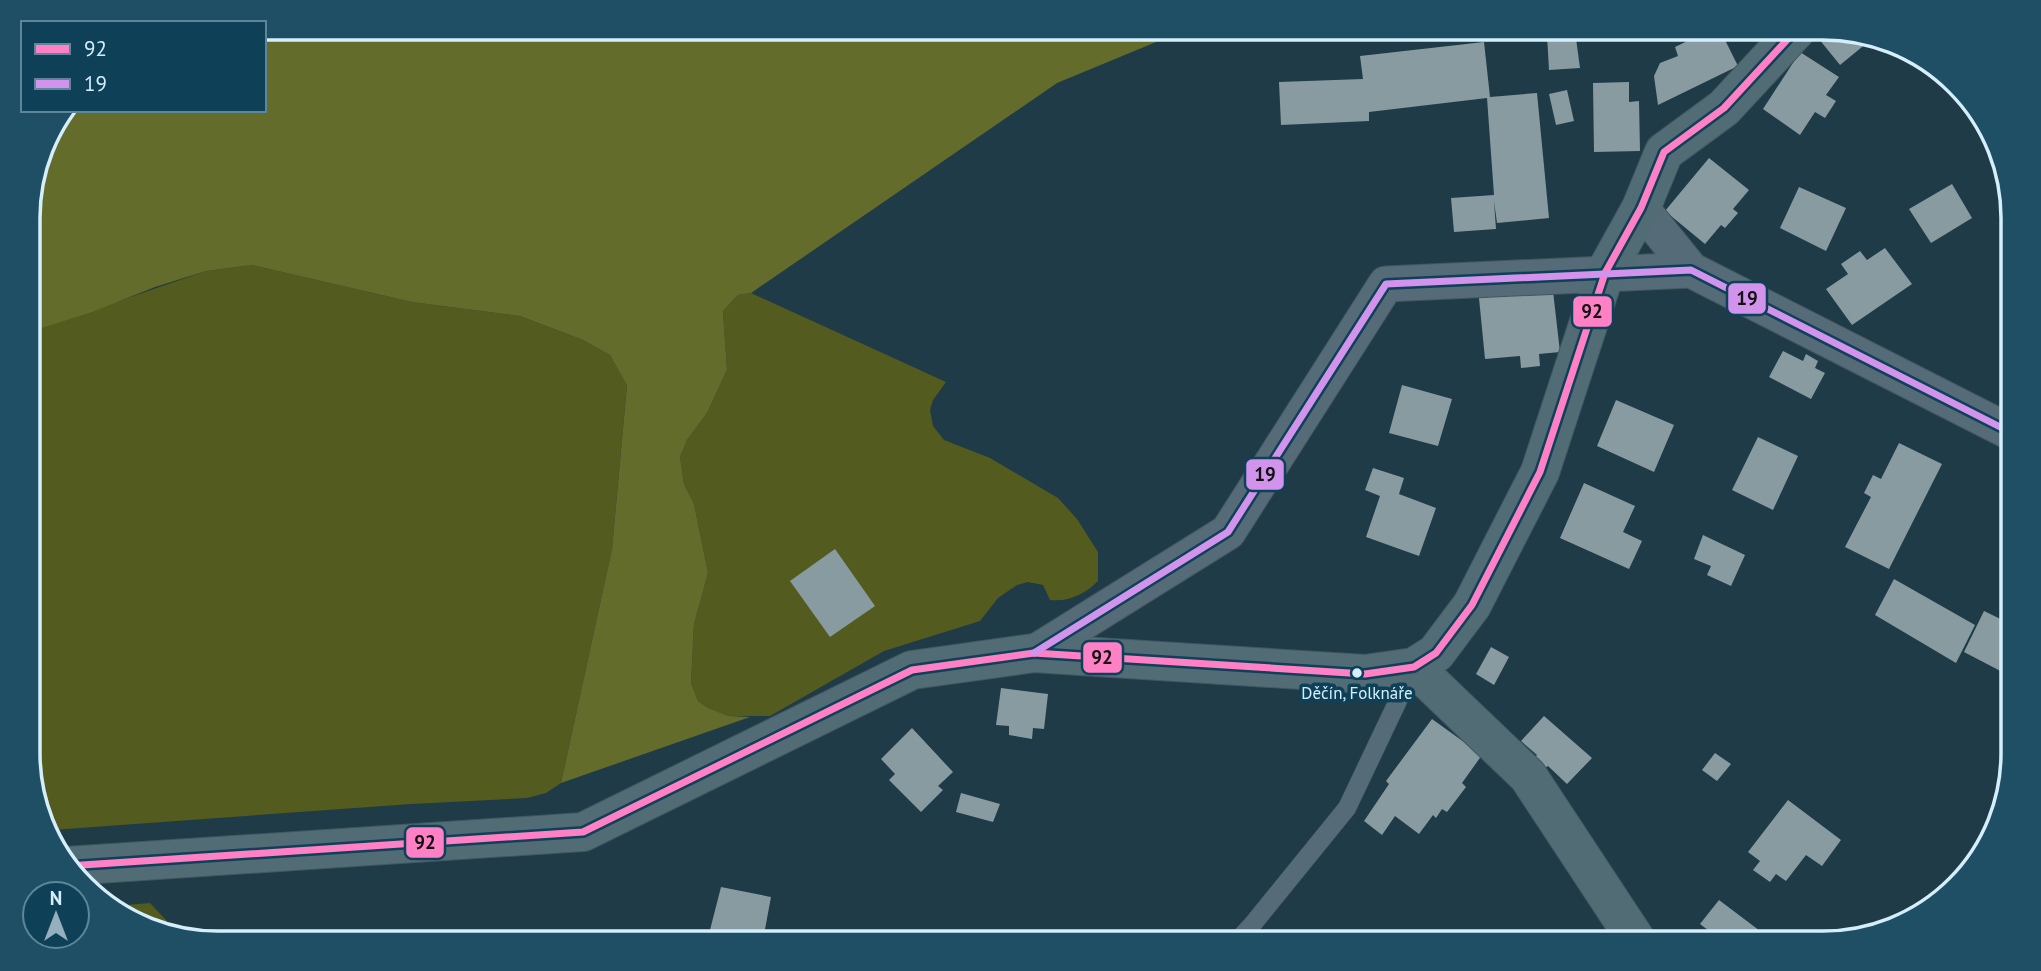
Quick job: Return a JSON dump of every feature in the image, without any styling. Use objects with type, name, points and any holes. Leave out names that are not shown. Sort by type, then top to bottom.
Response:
[{"type":"street","points":[[80,865],[583,832],[912,670],[1034,653],[1365,674],[1414,667],[1436,653],[1472,605],[1540,472],[1605,273],[1641,208],[1664,152],[1724,108],[1787,40]]},
{"type":"street","points":[[1641,208],[1691,270],[2001,419]]},
{"type":"street","points":[[1034,653],[1228,533],[1386,284],[1691,270]]},
{"type":"street","points":[[1414,667],[1528,776],[1630,930]]},
{"type":"lane","points":[[1247,930],[1347,808],[1414,667]]},
{"type":"green space","points":[[266,40],[1161,40],[1057,83],[751,293],[738,295],[723,311],[727,370],[707,413],[687,440],[680,457],[684,484],[694,504],[708,573],[694,624],[691,683],[698,701],[708,708],[729,716],[750,717],[561,783],[612,549],[627,385],[610,355],[583,340],[520,316],[412,302],[252,265],[206,271],[155,287],[92,312],[41,328],[42,195],[46,172],[64,129],[76,112],[266,112]]},
{"type":"green space","points":[[252,265],[412,302],[520,316],[583,340],[610,355],[627,384],[612,549],[561,783],[546,793],[527,798],[58,830],[46,799],[40,753],[41,328],[206,271]]},
{"type":"green space","points":[[751,293],[946,382],[933,400],[930,410],[933,426],[944,440],[990,458],[1058,498],[1077,519],[1098,552],[1098,581],[1088,590],[1064,600],[1050,600],[1043,585],[1028,582],[1017,585],[998,598],[980,621],[884,651],[770,716],[729,716],[698,701],[691,683],[694,624],[708,573],[694,504],[684,484],[680,457],[687,440],[707,413],[727,370],[723,311],[738,295]]},
{"type":"green space","points":[[150,903],[167,923],[150,917],[126,905]]},
{"type":"building","points":[[1547,40],[1576,40],[1580,68],[1549,70]]},
{"type":"building","points":[[1689,40],[1725,40],[1738,66],[1658,105],[1654,76],[1660,63],[1678,56],[1675,47]]},
{"type":"building","points":[[1820,40],[1864,46],[1840,65]]},
{"type":"building","points":[[1484,42],[1490,97],[1537,93],[1549,218],[1497,223],[1494,201],[1496,229],[1454,232],[1451,198],[1494,195],[1487,98],[1369,112],[1369,121],[1281,125],[1279,82],[1363,79],[1360,56]]},
{"type":"building","points":[[1800,52],[1839,77],[1826,95],[1836,101],[1825,118],[1815,112],[1800,135],[1763,109]]},
{"type":"building","points":[[1629,82],[1629,102],[1639,101],[1640,151],[1594,152],[1593,83]]},
{"type":"building","points":[[1567,90],[1574,121],[1556,125],[1549,94]]},
{"type":"building","points":[[1709,158],[1749,190],[1733,209],[1738,213],[1725,228],[1721,225],[1705,244],[1665,211]]},
{"type":"building","points":[[1952,184],[1972,218],[1931,243],[1909,209]]},
{"type":"building","points":[[1799,187],[1846,208],[1826,251],[1780,228]]},
{"type":"building","points":[[1885,248],[1912,284],[1852,325],[1826,289],[1848,274],[1841,264],[1860,251],[1867,260]]},
{"type":"building","points":[[1553,291],[1560,352],[1539,354],[1540,366],[1521,368],[1520,356],[1485,359],[1479,298]]},
{"type":"building","points":[[1783,351],[1803,361],[1806,354],[1818,361],[1815,368],[1825,373],[1811,399],[1769,377]]},
{"type":"building","points":[[1402,385],[1452,399],[1438,446],[1389,433]]},
{"type":"building","points":[[1616,400],[1674,425],[1654,472],[1597,446]]},
{"type":"building","points":[[1758,437],[1798,456],[1773,510],[1732,490]]},
{"type":"building","points":[[1899,443],[1942,464],[1889,569],[1845,547],[1871,497],[1864,493],[1873,475],[1881,479]]},
{"type":"building","points":[[1373,468],[1404,478],[1399,494],[1436,508],[1419,556],[1366,537],[1380,496],[1365,490]]},
{"type":"building","points":[[1584,483],[1635,506],[1623,532],[1642,541],[1629,569],[1560,538]]},
{"type":"building","points":[[1703,535],[1745,555],[1731,586],[1707,575],[1711,566],[1694,559]]},
{"type":"building","points":[[835,549],[875,606],[830,637],[790,581]]},
{"type":"building","points":[[1894,579],[1975,625],[1956,663],[1875,615]]},
{"type":"building","points":[[1984,611],[2001,619],[2001,671],[1964,652]]},
{"type":"building","points":[[1491,647],[1509,657],[1494,685],[1476,674]]},
{"type":"building","points":[[1001,688],[1048,694],[1044,729],[1033,728],[1032,739],[1009,735],[1009,726],[996,725]]},
{"type":"building","points":[[1544,716],[1592,758],[1567,784],[1548,766],[1545,768],[1534,758],[1537,755],[1521,741]]},
{"type":"building","points":[[1432,719],[1482,755],[1462,783],[1466,787],[1447,812],[1442,809],[1436,818],[1433,815],[1419,834],[1395,816],[1382,835],[1364,821],[1389,784],[1386,781]]},
{"type":"building","points":[[912,728],[953,772],[938,786],[943,790],[921,812],[889,780],[895,774],[881,759]]},
{"type":"building","points":[[1715,753],[1731,764],[1717,781],[1702,770]]},
{"type":"building","points":[[961,793],[1000,804],[993,822],[956,812]]},
{"type":"building","points":[[1788,800],[1841,840],[1822,866],[1806,855],[1786,881],[1776,874],[1770,882],[1753,870],[1760,861],[1748,852]]},
{"type":"building","points":[[721,887],[771,897],[765,931],[710,930]]},
{"type":"building","points":[[1719,900],[1759,930],[1708,930],[1700,924]]},
{"type":"transit line","name":"92","points":[[80,865],[583,832],[912,670],[1034,653],[1365,674],[1414,667],[1436,653],[1472,605],[1540,472],[1605,273],[1641,208],[1664,152],[1724,108],[1787,40]]},
{"type":"transit line","name":"19","points":[[1034,653],[1228,532],[1386,284],[1691,270],[2001,427]]},
{"type":"place","name":"Děčín, Folknáře","points":[[1357,673]]}]
